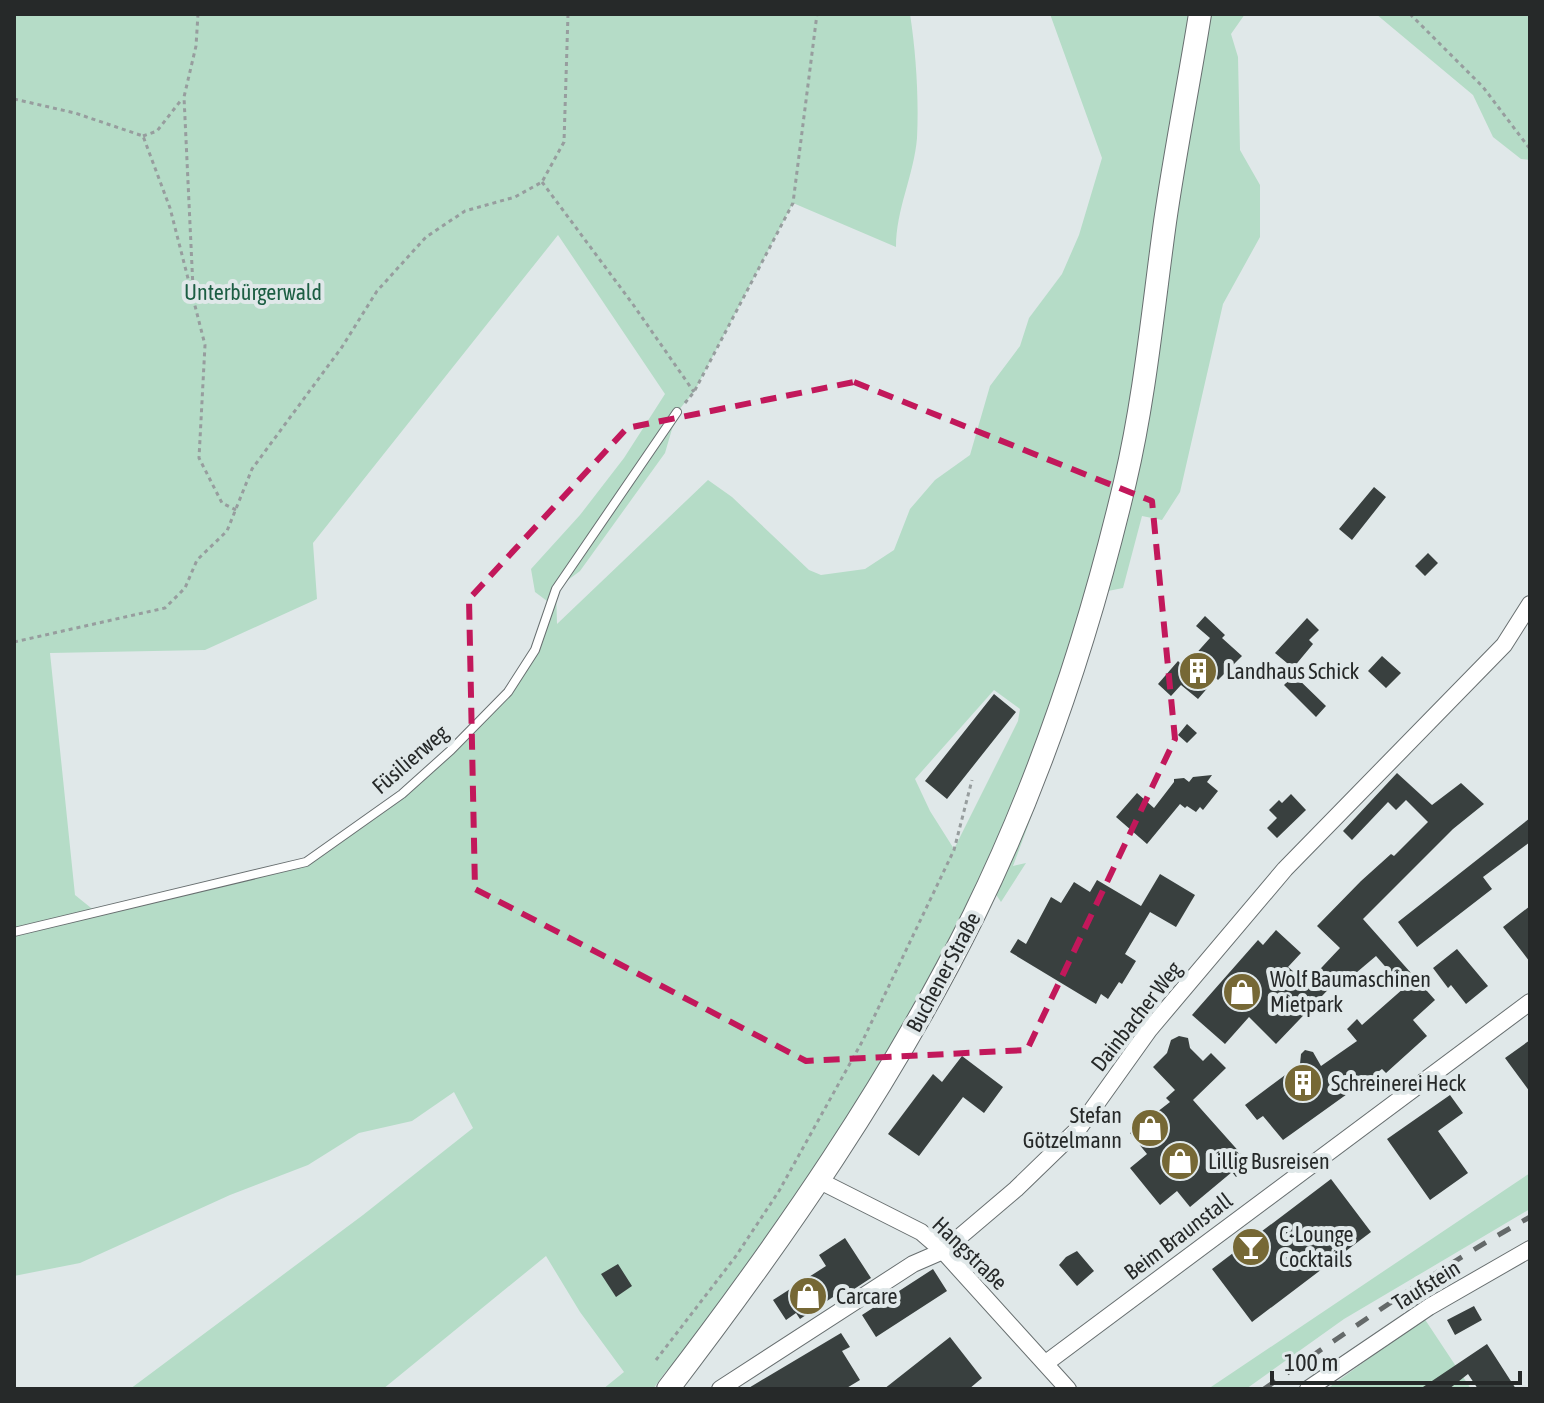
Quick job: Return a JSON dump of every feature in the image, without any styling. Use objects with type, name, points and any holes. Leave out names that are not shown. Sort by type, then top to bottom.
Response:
[{"type":"main road","name":"Buchener Straße","points":[[678,1386],[818,1180],[904,1045],[975,914],[1041,760],[1076,659],[1119,505],[1144,383],[1166,219],[1200,14]]},
{"type":"street","name":"Dainbacher Weg","points":[[720,1389],[913,1264],[943,1251],[1016,1189],[1079,1128],[1149,1030],[1285,869],[1504,645],[1530,604]]},
{"type":"street","name":"Beim Braunstall","points":[[1046,1363],[1530,1002]]},
{"type":"street","name":"Hangstraße","points":[[818,1180],[921,1232],[943,1251],[1068,1389]]},
{"type":"street","name":"Taufstein","points":[[1308,1389],[1429,1307],[1530,1249]]},
{"type":"lane","name":"Füsilierweg","points":[[14,932],[306,862],[402,794],[508,692],[535,650],[556,589],[677,412]]},
{"type":"path","points":[[193,296],[184,97],[196,46],[198,14]]},
{"type":"path","points":[[14,642],[165,608],[185,588],[197,560],[227,531],[252,469],[342,347],[377,291],[426,237],[465,211],[515,197],[542,182],[564,142],[568,14]]},
{"type":"path","points":[[542,182],[694,392],[793,203],[817,14]]},
{"type":"path","points":[[1410,14],[1483,87],[1530,149]]},
{"type":"path","points":[[14,99],[75,113],[143,136],[157,131],[184,97]]},
{"type":"path","points":[[143,136],[170,208],[205,345],[199,458],[222,503],[237,511]]},
{"type":"path","points":[[656,1360],[736,1256],[779,1191],[863,1040],[954,850],[972,780]]},
{"type":"highlighted area","points":[[854,382],[1152,501],[1175,739],[1027,1050],[806,1061],[475,889],[469,599],[627,428]]},
{"type":"green space","name":"Unterbürgerwald","points":[[14,14],[910,14],[918,107],[917,138],[896,247],[793,203],[694,392],[677,412],[665,453],[580,571],[556,589],[557,624],[708,480],[732,497],[809,570],[821,575],[865,569],[894,550],[910,509],[935,480],[970,455],[990,386],[1020,346],[1029,318],[1062,274],[1079,235],[1102,158],[1050,14],[1245,14],[1231,34],[1238,57],[1240,150],[1260,185],[1260,237],[1223,304],[1180,492],[1162,520],[1142,516],[1123,588],[1108,591],[1077,693],[1013,866],[1026,863],[1001,902],[989,884],[904,1045],[676,1379],[667,1370],[653,1389],[603,1389],[624,1372],[580,1312],[546,1256],[383,1389],[130,1389],[363,1215],[473,1128],[454,1092],[412,1121],[359,1133],[308,1165],[230,1195],[80,1263],[14,1276]],"holes":[[[558,235],[665,394],[624,458],[580,515],[531,569],[535,592],[551,604],[535,650],[508,692],[402,794],[306,862],[96,912],[75,895],[50,653],[205,650],[317,599],[313,543]],[[994,690],[1020,709],[1018,721],[954,849],[930,811],[915,779]]]},
{"type":"green space","points":[[1376,14],[1530,14],[1530,160],[1521,159],[1493,137],[1473,95]]},
{"type":"green space","points":[[1530,1173],[1530,1209],[1344,1319],[1246,1389],[1208,1389]]},
{"type":"green space","points":[[1424,1318],[1471,1389],[1327,1389]]},
{"type":"building","points":[[1374,487],[1386,497],[1352,540],[1339,529]]},
{"type":"building","points":[[1428,553],[1438,563],[1425,576],[1415,566]]},
{"type":"building","name":"Landhaus Schick","points":[[1205,616],[1225,635],[1222,638],[1242,656],[1218,680],[1216,678],[1198,699],[1181,685],[1171,696],[1158,684],[1178,661],[1184,667],[1210,638],[1196,626]]},
{"type":"building","points":[[1307,618],[1319,630],[1309,640],[1313,644],[1293,668],[1275,653]]},
{"type":"building","points":[[1382,656],[1401,673],[1386,688],[1368,671]]},
{"type":"building","points":[[1294,675],[1326,706],[1316,717],[1284,685]]},
{"type":"building","points":[[994,694],[1016,712],[947,799],[925,781]]},
{"type":"building","points":[[1187,724],[1197,733],[1187,743],[1178,735]]},
{"type":"building","points":[[1397,773],[1432,805],[1461,783],[1484,804],[1453,829],[1363,919],[1435,1000],[1413,1020],[1427,1036],[1386,1073],[1382,1069],[1283,1140],[1263,1116],[1257,1120],[1245,1105],[1300,1064],[1301,1054],[1305,1050],[1313,1052],[1321,1066],[1357,1041],[1347,1029],[1357,1019],[1362,1025],[1404,988],[1376,956],[1350,978],[1344,973],[1276,1044],[1249,1017],[1225,1044],[1192,1015],[1258,940],[1263,945],[1276,930],[1301,953],[1288,967],[1307,983],[1340,948],[1317,926],[1361,881],[1391,854],[1394,856],[1428,822],[1406,800],[1396,810],[1388,802],[1352,840],[1343,831]]},
{"type":"building","points":[[1212,775],[1207,782],[1218,791],[1203,810],[1200,807],[1196,812],[1180,804],[1147,844],[1116,817],[1137,793],[1154,808],[1174,779],[1184,778],[1189,782],[1193,777]]},
{"type":"building","points":[[1291,794],[1306,810],[1277,838],[1267,828],[1277,818],[1269,810]]},
{"type":"building","points":[[1530,818],[1530,842],[1483,877],[1492,889],[1417,947],[1398,922]]},
{"type":"building","points":[[1160,874],[1195,895],[1176,927],[1150,912],[1125,954],[1136,961],[1108,999],[1101,994],[1096,1004],[1010,952],[1018,939],[1026,944],[1051,897],[1061,903],[1074,882],[1090,892],[1097,880],[1141,906]]},
{"type":"building","points":[[1530,906],[1530,962],[1503,927]]},
{"type":"building","points":[[1457,949],[1488,986],[1466,1004],[1451,985],[1448,988],[1433,968]]},
{"type":"building","points":[[1179,1036],[1188,1038],[1190,1048],[1203,1061],[1211,1053],[1226,1068],[1193,1100],[1250,1164],[1236,1177],[1232,1172],[1190,1207],[1177,1191],[1160,1205],[1130,1168],[1147,1154],[1130,1133],[1170,1102],[1166,1098],[1175,1090],[1153,1067],[1167,1053],[1171,1040]]},
{"type":"building","points":[[1530,1040],[1530,1092],[1505,1058]]},
{"type":"building","points":[[962,1056],[1003,1087],[984,1113],[963,1097],[919,1156],[888,1134],[933,1074],[942,1082]]},
{"type":"building","points":[[1450,1095],[1463,1113],[1438,1131],[1468,1173],[1430,1200],[1387,1139]]},
{"type":"building","points":[[1331,1179],[1371,1232],[1252,1322],[1212,1269]]},
{"type":"building","points":[[845,1238],[871,1278],[845,1295],[842,1291],[800,1319],[796,1313],[786,1320],[773,1300],[826,1266],[819,1255]]},
{"type":"building","points":[[1077,1251],[1094,1271],[1077,1286],[1059,1265]]},
{"type":"building","points":[[618,1264],[632,1286],[616,1297],[601,1274]]},
{"type":"building","points":[[933,1269],[947,1291],[876,1337],[862,1315]]},
{"type":"building","points":[[1474,1306],[1482,1320],[1455,1335],[1447,1320]]},
{"type":"building","points":[[841,1333],[850,1347],[842,1351],[860,1380],[845,1389],[747,1389]]},
{"type":"building","points":[[950,1337],[982,1378],[969,1389],[884,1389]]},
{"type":"building","points":[[1487,1344],[1516,1389],[1478,1389],[1468,1374],[1449,1389],[1420,1389]]},
{"type":"railway","points":[[1264,1389],[1428,1278],[1530,1217]]},
{"type":"place","name":"Landhaus Schick","points":[[1198,671]]},
{"type":"place","name":"Wolf Baumaschinen Mietpark","points":[[1242,992]]},
{"type":"place","name":"Schreinerei Heck","points":[[1303,1083]]},
{"type":"place","name":"Stefan Götzelmann","points":[[1150,1128]]},
{"type":"place","name":"Lillig Busreisen","points":[[1180,1161]]},
{"type":"place","name":"C-Lounge Cocktails","points":[[1251,1247]]},
{"type":"place","name":"Carcare","points":[[808,1296]]}]
